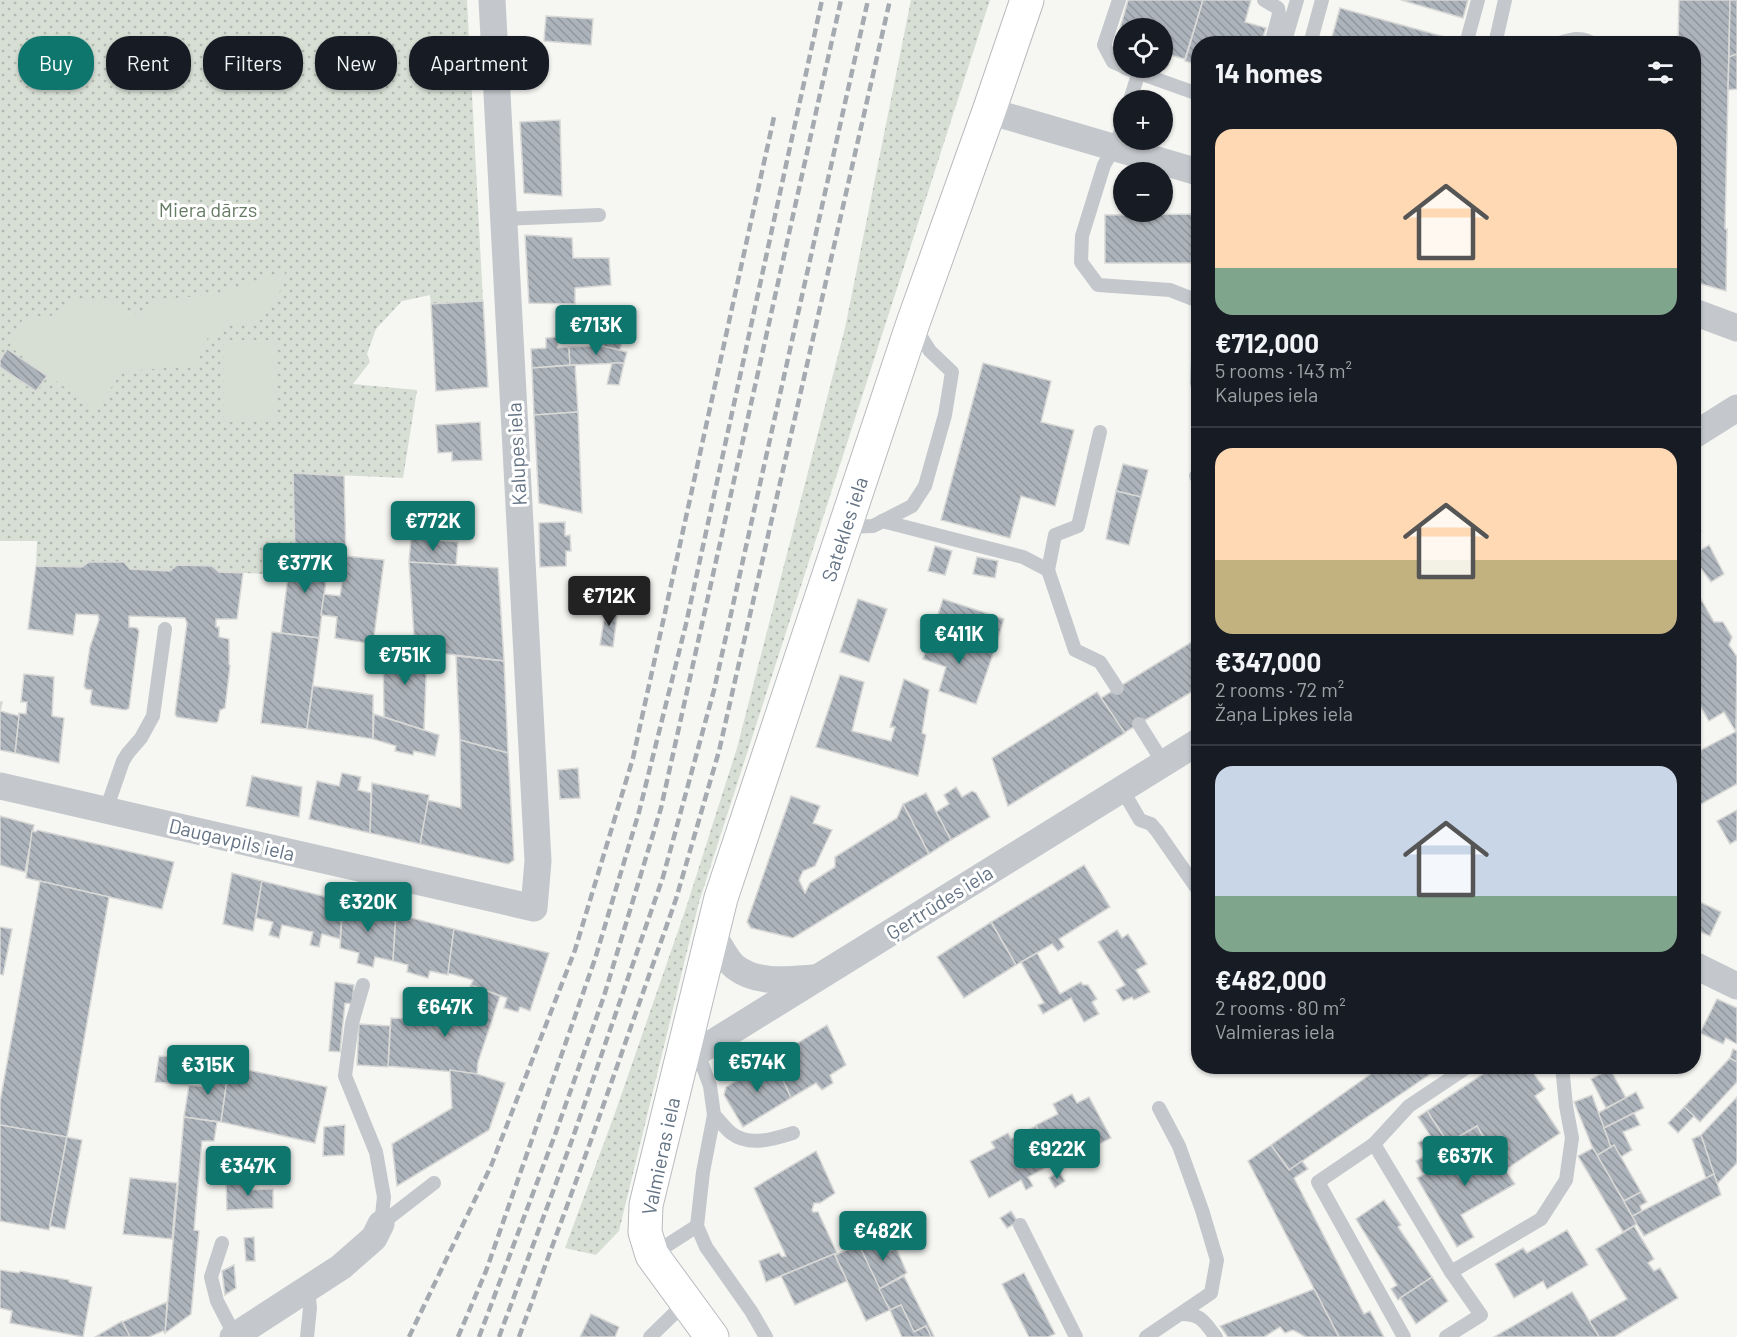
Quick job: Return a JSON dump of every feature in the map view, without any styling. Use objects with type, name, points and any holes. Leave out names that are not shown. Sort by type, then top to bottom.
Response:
[{"type":"main road","name":"Satekles iela","points":[[689,1058],[711,931],[913,323],[1027,0]]},
{"type":"main road","name":"Valmieras iela","points":[[689,1058],[646,1205],[645,1232],[652,1255],[712,1337]]},
{"type":"street","name":"Kalupes iela","points":[[492,0],[538,861],[534,908]]},
{"type":"street","points":[[989,111],[1113,135]]},
{"type":"street","points":[[1150,150],[1191,169]]},
{"type":"street","points":[[1701,315],[1737,328]]},
{"type":"street","points":[[1701,431],[1737,408]]},
{"type":"street","name":"Ģertrūdes iela","points":[[689,1058],[1123,791],[1191,747]]},
{"type":"street","name":"Daugavpils iela","points":[[0,786],[534,908]]},
{"type":"street","points":[[711,931],[734,966],[755,977],[781,981],[817,978]]},
{"type":"street","points":[[1701,968],[1737,986]]},
{"type":"street","points":[[234,1336],[308,1289],[362,1250],[374,1238],[381,1224]]},
{"type":"lane","points":[[1113,62],[1104,45],[1119,0]]},
{"type":"lane","points":[[1264,0],[1278,8],[1279,14],[1273,36]]},
{"type":"lane","points":[[1286,36],[1297,0]]},
{"type":"lane","points":[[1312,36],[1322,0]]},
{"type":"lane","points":[[1468,36],[1478,0]]},
{"type":"lane","points":[[1497,36],[1505,0]]},
{"type":"lane","points":[[1169,78],[1191,90]]},
{"type":"lane","points":[[1113,148],[1104,165],[1082,236],[1081,262],[1098,285],[1170,290],[1191,298]]},
{"type":"lane","points":[[503,219],[599,215]]},
{"type":"lane","points":[[845,527],[873,526],[912,506],[925,486],[945,414],[952,372],[930,351],[913,323]]},
{"type":"lane","points":[[1100,432],[1078,526],[1055,535],[1048,570],[1075,650],[1100,662],[1117,688]]},
{"type":"lane","points":[[882,521],[1023,556],[1048,570]]},
{"type":"lane","points":[[106,810],[123,761],[141,738],[153,716],[165,629]]},
{"type":"lane","points":[[1139,724],[1164,764]]},
{"type":"lane","points":[[1123,791],[1140,820],[1151,824],[1157,831],[1191,880]]},
{"type":"lane","points":[[363,985],[352,1023],[345,1076],[376,1152],[384,1197],[381,1224]]},
{"type":"lane","points":[[689,1058],[710,1086],[714,1115],[697,1226],[706,1247],[751,1311],[766,1337]]},
{"type":"lane","points":[[1404,1337],[1318,1182],[1374,1144],[1409,1106],[1457,1074]]},
{"type":"lane","points":[[1452,1272],[1540,1219],[1566,1180],[1572,1138],[1563,1074]]},
{"type":"lane","points":[[1146,1337],[1211,1293],[1217,1260],[1179,1146],[1159,1108]]},
{"type":"lane","points":[[714,1115],[733,1134],[742,1138],[771,1140],[793,1133]]},
{"type":"lane","points":[[1374,1144],[1480,1315],[1446,1337]]},
{"type":"lane","points":[[381,1224],[434,1183]]},
{"type":"lane","points":[[1020,1225],[1076,1337]]},
{"type":"lane","points":[[652,1255],[697,1226]]},
{"type":"lane","points":[[222,1243],[211,1277],[217,1301],[234,1336]]},
{"type":"lane","points":[[307,1337],[310,1308],[308,1289]]},
{"type":"lane","points":[[650,1337],[686,1302]]},
{"type":"lane","points":[[1181,1314],[1192,1314],[1203,1319],[1216,1337]]},
{"type":"green space","name":"Miera dārzs","points":[[0,0],[467,0],[469,36],[409,36],[409,90],[472,90],[483,301],[431,304],[430,295],[402,301],[376,329],[367,354],[370,362],[353,384],[417,390],[403,478],[293,473],[295,552],[291,551],[288,575],[219,572],[212,566],[177,565],[170,571],[130,569],[124,562],[89,562],[82,567],[36,566],[37,541],[0,541]]},
{"type":"green space","points":[[911,0],[990,0],[699,902],[619,1231],[596,1255],[565,1248],[615,1113],[686,908],[737,748],[845,328]]},
{"type":"green space","points":[[285,271],[279,293],[257,324],[223,324],[219,334],[209,335],[196,366],[123,371],[95,410],[13,349],[12,337],[24,317],[51,316],[72,299],[111,301],[139,316],[161,299],[215,295]]},
{"type":"green space","points":[[224,340],[277,340],[277,421],[224,422]]},
{"type":"building","points":[[1128,0],[1203,0],[1185,59],[1173,56],[1173,18],[1123,18]]},
{"type":"building","points":[[1203,0],[1251,0],[1245,22],[1266,28],[1264,36],[1192,36]]},
{"type":"building","points":[[1401,0],[1468,0],[1463,18]]},
{"type":"building","points":[[1679,0],[1730,0],[1725,229],[1727,229],[1726,291],[1701,284],[1701,36],[1678,36]]},
{"type":"building","points":[[1730,0],[1737,0],[1737,54],[1729,57]]},
{"type":"building","points":[[1340,8],[1442,36],[1332,36]]},
{"type":"building","points":[[546,16],[593,19],[591,45],[549,41],[549,36],[544,36]]},
{"type":"building","points":[[1191,41],[1191,63],[1185,61]]},
{"type":"building","points":[[1737,54],[1737,89],[1728,90],[1729,57]]},
{"type":"building","points":[[560,120],[562,196],[524,193],[520,122]]},
{"type":"building","points":[[1173,214],[1191,214],[1191,263],[1105,263],[1105,215],[1113,215],[1113,222],[1173,222]]},
{"type":"building","points":[[525,235],[572,238],[573,258],[609,258],[611,285],[575,288],[575,304],[529,303]]},
{"type":"building","points":[[483,301],[488,387],[436,391],[431,304]]},
{"type":"building","points":[[608,319],[626,323],[620,350],[602,346]]},
{"type":"building","points":[[558,337],[558,348],[569,347],[570,365],[532,368],[531,349],[546,348],[546,338]]},
{"type":"building","points":[[602,346],[627,352],[624,363],[570,365],[569,347]]},
{"type":"building","points":[[7,349],[47,376],[36,391],[0,367],[0,360]]},
{"type":"building","points":[[612,363],[624,363],[619,385],[607,384]]},
{"type":"building","points":[[983,363],[1051,381],[1041,422],[1074,430],[1055,506],[1021,496],[1010,538],[941,520]]},
{"type":"building","points":[[575,365],[578,412],[534,415],[532,368]]},
{"type":"building","points":[[578,412],[582,513],[539,503],[534,415]]},
{"type":"building","points":[[480,422],[482,460],[452,461],[452,452],[438,453],[436,425]]},
{"type":"building","points":[[1123,464],[1148,470],[1141,497],[1116,491]]},
{"type":"building","points":[[293,473],[344,476],[346,556],[295,552]]},
{"type":"building","points":[[1116,491],[1141,497],[1129,545],[1106,539]]},
{"type":"building","points":[[565,522],[565,536],[570,535],[571,551],[566,551],[566,566],[540,567],[539,523]]},
{"type":"building","points":[[411,538],[458,542],[456,565],[409,562]]},
{"type":"building","points":[[1709,545],[1724,574],[1711,582],[1701,568],[1701,550]]},
{"type":"building","points":[[935,546],[952,551],[945,575],[928,571]]},
{"type":"building","points":[[291,551],[329,556],[319,638],[281,633]]},
{"type":"building","points":[[346,556],[384,560],[373,644],[335,638],[337,617],[321,615],[324,594],[340,596]]},
{"type":"building","points":[[977,557],[998,561],[995,578],[973,574]]},
{"type":"building","points":[[89,562],[124,562],[130,569],[170,571],[177,565],[212,566],[219,572],[243,573],[237,619],[216,619],[219,637],[229,639],[230,666],[225,708],[220,710],[216,723],[177,717],[175,714],[187,623],[185,618],[129,616],[129,627],[137,628],[139,631],[129,708],[126,710],[92,705],[90,702],[92,690],[84,686],[90,647],[99,620],[98,615],[76,614],[73,635],[28,629],[36,566],[82,567]]},
{"type":"building","points":[[409,562],[498,568],[504,661],[415,650]]},
{"type":"building","points":[[858,599],[887,609],[869,662],[840,652]]},
{"type":"building","points":[[943,599],[1004,619],[994,651],[933,630]]},
{"type":"building","points":[[1701,599],[1714,622],[1723,622],[1732,637],[1729,645],[1737,657],[1736,732],[1724,712],[1709,721],[1701,708]]},
{"type":"building","points":[[606,607],[618,609],[613,647],[600,645]]},
{"type":"building","points":[[933,630],[994,651],[976,704],[939,691],[946,667],[923,659]]},
{"type":"building","points":[[272,632],[319,638],[307,729],[261,723]]},
{"type":"building","points":[[1191,642],[1191,692],[1124,733],[1101,698]]},
{"type":"building","points":[[383,646],[427,652],[424,730],[384,717]]},
{"type":"building","points":[[456,656],[504,661],[508,753],[460,740]]},
{"type":"building","points":[[24,674],[54,677],[52,716],[64,718],[59,763],[15,753],[19,713],[26,714],[27,702],[21,702]]},
{"type":"building","points":[[840,675],[864,682],[852,731],[891,741],[895,727],[890,727],[904,679],[929,690],[922,733],[926,735],[918,776],[816,747]]},
{"type":"building","points":[[313,686],[373,695],[373,739],[307,729]]},
{"type":"building","points":[[1097,692],[1125,733],[1008,806],[992,758]]},
{"type":"building","points":[[0,711],[19,716],[15,753],[0,750]]},
{"type":"building","points":[[374,714],[439,735],[435,756],[414,751],[413,755],[395,751],[396,746],[373,739]]},
{"type":"building","points":[[1737,731],[1737,784],[1701,804],[1701,750]]},
{"type":"building","points":[[460,740],[508,753],[514,860],[508,864],[420,844],[427,800],[461,808]]},
{"type":"building","points":[[578,768],[580,798],[560,799],[558,770]]},
{"type":"building","points":[[342,773],[361,777],[358,790],[371,793],[370,833],[309,819],[317,781],[339,786]]},
{"type":"building","points":[[252,776],[302,787],[299,817],[246,806]]},
{"type":"building","points":[[372,783],[429,795],[420,844],[370,833]]},
{"type":"building","points":[[956,787],[962,797],[972,791],[976,793],[990,817],[951,840],[936,812],[949,804],[944,795]]},
{"type":"building","points":[[926,793],[951,840],[929,854],[903,804]]},
{"type":"building","points":[[791,796],[820,806],[813,823],[832,830],[815,866],[803,871],[799,880],[805,893],[810,883],[835,867],[835,857],[897,818],[903,804],[929,854],[793,938],[751,928],[747,922]]},
{"type":"building","points":[[1737,810],[1737,840],[1730,844],[1717,821]]},
{"type":"building","points":[[0,816],[34,825],[25,872],[0,865]]},
{"type":"building","points":[[37,830],[174,862],[162,909],[26,878],[32,831]]},
{"type":"building","points":[[1084,865],[1110,907],[1059,939],[1064,947],[1058,951],[1052,944],[1016,965],[991,922]]},
{"type":"building","points":[[232,873],[262,881],[253,931],[223,924]]},
{"type":"building","points":[[40,881],[109,897],[67,1137],[0,1125],[0,1102]]},
{"type":"building","points":[[262,881],[343,901],[340,939],[322,934],[319,947],[310,945],[313,932],[282,925],[279,938],[269,935],[273,922],[256,918]]},
{"type":"building","points":[[343,901],[396,914],[393,961],[375,957],[373,967],[357,963],[359,953],[340,948]]},
{"type":"building","points":[[1701,902],[1721,912],[1710,936],[1701,932]]},
{"type":"building","points":[[396,914],[454,929],[448,975],[430,971],[428,978],[407,972],[408,965],[393,961]]},
{"type":"building","points":[[991,922],[1016,965],[964,998],[937,957]]},
{"type":"building","points":[[0,927],[12,929],[3,975],[0,974]]},
{"type":"building","points":[[454,929],[549,953],[530,1011],[520,1007],[518,1012],[504,1008],[507,998],[471,985],[473,980],[448,973]]},
{"type":"building","points":[[1117,930],[1122,938],[1128,934],[1147,964],[1136,970],[1150,992],[1134,1000],[1132,997],[1123,1001],[1116,990],[1125,985],[1098,942]]},
{"type":"building","points":[[1037,953],[1060,994],[1081,982],[1083,985],[1088,985],[1097,999],[1092,1002],[1099,1014],[1084,1022],[1071,998],[1043,1014],[1038,1005],[1044,1003],[1021,962]]},
{"type":"building","points":[[335,982],[354,985],[352,1004],[345,1003],[340,1052],[329,1051]]},
{"type":"building","points":[[471,985],[500,996],[478,1062],[477,1074],[388,1066],[391,1018],[462,1022],[462,1009]]},
{"type":"building","points":[[1717,999],[1737,1008],[1737,1044],[1726,1038],[1723,1044],[1701,1033]]},
{"type":"building","points":[[359,1024],[390,1026],[388,1067],[357,1065]]},
{"type":"building","points":[[827,1025],[846,1065],[830,1075],[833,1083],[822,1090],[816,1083],[791,1098],[773,1058]]},
{"type":"building","points":[[1733,1049],[1737,1051],[1737,1062],[1730,1058]]},
{"type":"building","points":[[159,1056],[190,1059],[188,1085],[155,1082]]},
{"type":"building","points":[[773,1058],[791,1098],[743,1127],[724,1095],[726,1087]]},
{"type":"building","points":[[1730,1058],[1737,1062],[1737,1082],[1700,1122],[1684,1107]]},
{"type":"building","points":[[210,1063],[229,1067],[221,1122],[184,1117],[189,1085],[206,1087]]},
{"type":"building","points":[[229,1066],[327,1087],[315,1143],[221,1122]]},
{"type":"building","points":[[450,1070],[477,1074],[505,1083],[489,1130],[397,1186],[392,1144],[452,1108]]},
{"type":"building","points":[[1371,1074],[1430,1074],[1289,1170],[1271,1145]]},
{"type":"building","points":[[1483,1074],[1534,1074],[1545,1089],[1535,1096],[1560,1133],[1505,1170],[1477,1126],[1448,1143],[1427,1111]]},
{"type":"building","points":[[1600,1074],[1613,1074],[1626,1098],[1606,1108],[1591,1079]]},
{"type":"building","points":[[1636,1092],[1644,1108],[1604,1128],[1598,1113]]},
{"type":"building","points":[[1072,1094],[1077,1103],[1089,1097],[1111,1138],[1058,1165],[1036,1125],[1058,1114],[1053,1104]]},
{"type":"building","points":[[1592,1095],[1611,1147],[1596,1156],[1574,1102]]},
{"type":"building","points":[[1737,1097],[1737,1163],[1717,1184],[1701,1135]]},
{"type":"building","points":[[1684,1107],[1694,1116],[1678,1133],[1668,1123]]},
{"type":"building","points":[[1427,1111],[1448,1143],[1477,1126],[1484,1139],[1423,1174],[1416,1161],[1426,1155],[1418,1143],[1430,1135],[1418,1117]]},
{"type":"building","points":[[1634,1113],[1640,1125],[1623,1132],[1632,1150],[1621,1157],[1614,1145],[1611,1147],[1604,1128]]},
{"type":"building","points":[[184,1117],[217,1122],[214,1141],[202,1141],[194,1230],[199,1231],[191,1314],[165,1333]]},
{"type":"building","points":[[0,1125],[67,1137],[49,1230],[0,1221]]},
{"type":"building","points":[[345,1125],[344,1155],[323,1156],[324,1127]]},
{"type":"building","points":[[1036,1126],[1056,1162],[1028,1177],[1033,1186],[1026,1190],[1021,1180],[989,1198],[970,1161],[995,1148],[991,1142],[1008,1133],[1011,1139]]},
{"type":"building","points":[[1701,1135],[1714,1174],[1706,1178],[1692,1139]]},
{"type":"building","points":[[67,1137],[82,1140],[65,1229],[50,1226]]},
{"type":"building","points":[[1484,1139],[1515,1184],[1461,1215],[1474,1237],[1457,1247],[1417,1178]]},
{"type":"building","points":[[1271,1145],[1289,1170],[1302,1161],[1308,1169],[1294,1178],[1364,1314],[1370,1311],[1384,1337],[1339,1337],[1248,1161]]},
{"type":"building","points":[[1614,1145],[1641,1192],[1624,1201],[1596,1156]]},
{"type":"building","points":[[1593,1148],[1637,1224],[1623,1232],[1578,1156]]},
{"type":"building","points":[[816,1151],[835,1193],[820,1203],[814,1203],[812,1210],[818,1212],[837,1253],[766,1282],[759,1261],[779,1253],[782,1257],[786,1256],[754,1188]]},
{"type":"building","points":[[272,1158],[272,1168],[225,1168],[225,1159]]},
{"type":"building","points":[[1059,1171],[1065,1181],[1055,1188],[1049,1178]]},
{"type":"building","points":[[1714,1174],[1721,1195],[1644,1236],[1632,1216]]},
{"type":"building","points":[[130,1178],[177,1183],[172,1239],[123,1234]]},
{"type":"building","points":[[249,1181],[250,1190],[273,1189],[273,1208],[227,1210],[226,1182]]},
{"type":"building","points":[[1641,1192],[1647,1202],[1640,1206],[1642,1211],[1632,1216],[1624,1201]]},
{"type":"building","points":[[1384,1200],[1401,1225],[1398,1227],[1432,1277],[1398,1300],[1391,1289],[1397,1285],[1356,1219]]},
{"type":"building","points":[[1011,1211],[1018,1222],[1007,1228],[1000,1218]]},
{"type":"building","points":[[1634,1226],[1654,1259],[1648,1263],[1654,1271],[1660,1268],[1678,1298],[1614,1337],[1599,1337],[1589,1321],[1627,1299],[1596,1249]]},
{"type":"building","points":[[1567,1230],[1588,1265],[1547,1289],[1543,1281],[1514,1298],[1495,1264],[1523,1248],[1527,1253]]},
{"type":"building","points":[[882,1236],[889,1251],[896,1248],[907,1273],[879,1289],[860,1247]]},
{"type":"building","points":[[254,1237],[255,1261],[246,1261],[244,1238]]},
{"type":"building","points":[[859,1245],[890,1310],[866,1321],[835,1255]]},
{"type":"building","points":[[834,1254],[847,1281],[795,1305],[781,1276]]},
{"type":"building","points":[[234,1265],[236,1288],[225,1295],[222,1271]]},
{"type":"building","points":[[0,1270],[19,1273],[20,1271],[69,1280],[69,1282],[92,1287],[83,1337],[10,1323],[12,1311],[0,1308]]},
{"type":"building","points":[[1024,1273],[1055,1334],[1048,1337],[1029,1337],[1002,1284]]},
{"type":"building","points":[[904,1276],[934,1336],[931,1337],[926,1326],[914,1332],[901,1305],[890,1310],[879,1289]]},
{"type":"building","points":[[1432,1277],[1448,1301],[1416,1324],[1400,1298]]},
{"type":"building","points":[[1314,1289],[1339,1337],[1306,1337],[1293,1330],[1285,1333],[1280,1327],[1264,1337],[1228,1337],[1220,1326]]},
{"type":"building","points":[[1572,1292],[1599,1337],[1494,1337]]},
{"type":"building","points":[[167,1302],[165,1333],[163,1331],[149,1337],[130,1337],[122,1322]]},
{"type":"building","points":[[901,1305],[914,1332],[926,1326],[931,1337],[902,1337],[890,1310]]},
{"type":"building","points":[[591,1314],[619,1327],[615,1337],[580,1337]]},
{"type":"building","points":[[122,1321],[130,1337],[95,1337]]},
{"type":"railway","points":[[458,1337],[486,1271],[595,959],[639,812],[686,624],[822,0]]},
{"type":"railway","points":[[479,1337],[604,996],[661,808],[841,0]]},
{"type":"railway","points":[[499,1337],[572,1140],[663,877],[714,690],[868,0]]},
{"type":"railway","points":[[519,1337],[676,899],[719,751],[890,0]]},
{"type":"railway","points":[[409,1337],[491,1166],[575,950],[633,758],[774,117]]}]
